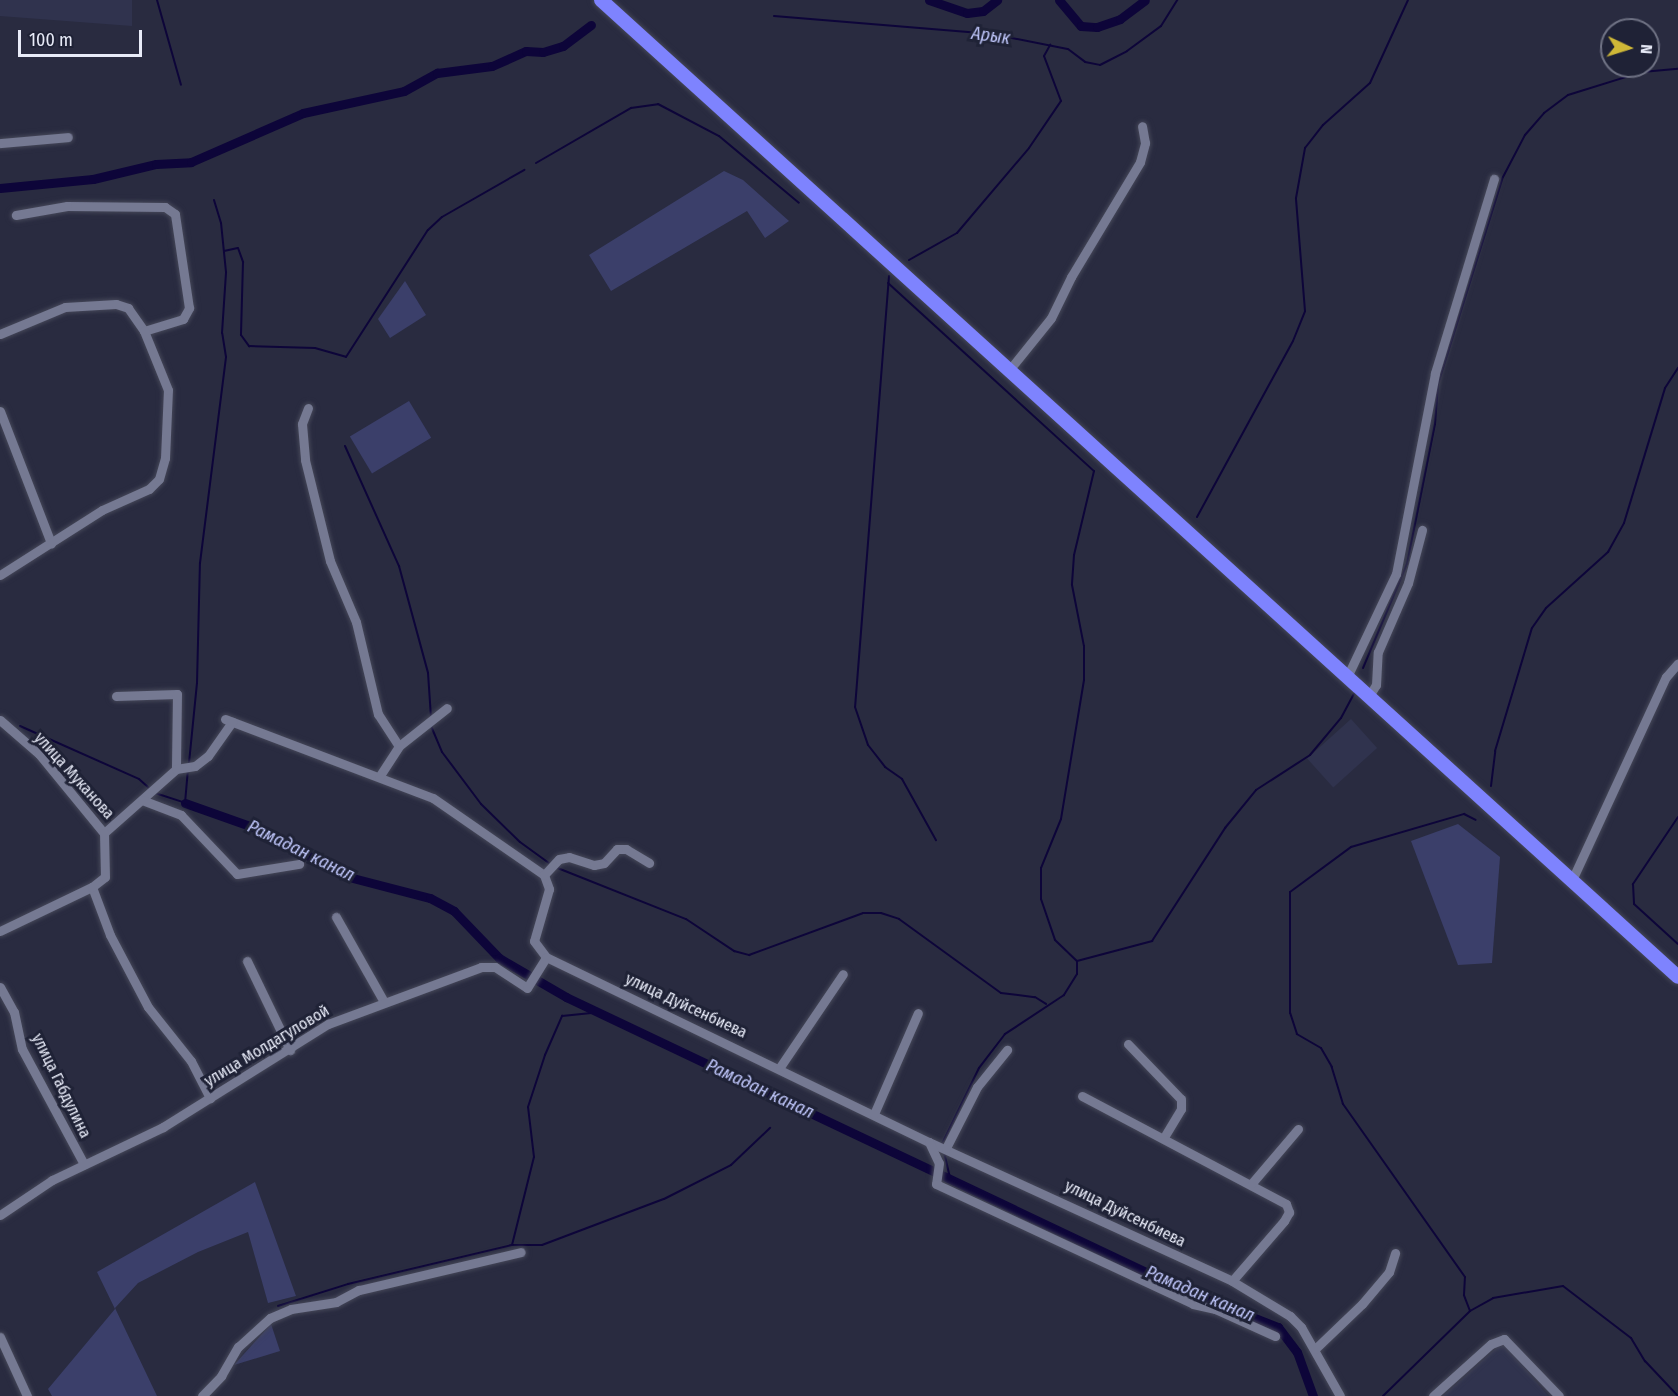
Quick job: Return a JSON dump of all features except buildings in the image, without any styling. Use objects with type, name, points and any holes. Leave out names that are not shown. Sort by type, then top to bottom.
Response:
[{"type":"highway","points":[[601,0],[1678,977]]},
{"type":"street","points":[[1010,369],[1051,318],[1071,277],[1140,162],[1145,143],[1142,126]]},
{"type":"street","points":[[0,143],[68,137]]},
{"type":"street","points":[[1347,677],[1399,564],[1435,373],[1494,179]]},
{"type":"street","points":[[16,215],[67,206],[165,207],[175,214],[189,308],[183,319],[144,331]]},
{"type":"street","points":[[0,334],[65,307],[116,304],[128,308],[144,331],[168,390],[165,458],[159,479],[149,489],[102,510],[0,575]]},
{"type":"street","points":[[308,408],[302,424],[305,460],[330,561],[356,622],[378,714],[399,746]]},
{"type":"street","points":[[0,411],[51,543]]},
{"type":"street","points":[[1369,696],[1376,685],[1377,652],[1408,583],[1422,530]]},
{"type":"street","points":[[1572,880],[1666,677],[1678,663]]},
{"type":"street","points":[[116,696],[177,694],[177,769]]},
{"type":"street","points":[[447,708],[399,746],[379,777],[433,798],[543,875],[549,889],[534,941],[546,957]]},
{"type":"street","name":"улица Муканова","points":[[0,720],[39,754],[104,833],[177,769],[195,766],[208,756],[229,721],[379,777]]},
{"type":"street","points":[[142,800],[181,815],[237,874],[299,864]]},
{"type":"street","points":[[0,931],[92,888],[105,877],[104,833]]},
{"type":"street","points":[[543,875],[559,859],[569,857],[594,865],[604,863],[617,849],[626,849],[649,863]]},
{"type":"street","points":[[92,888],[110,935],[148,1007],[191,1061],[210,1098]]},
{"type":"street","points":[[336,917],[384,1002]]},
{"type":"street","name":"улица Молдагуловой","points":[[0,1215],[52,1180],[163,1127],[290,1050],[328,1024],[481,967],[495,967],[527,988],[546,957]]},
{"type":"street","name":"улица Дуйсенбиева","points":[[546,957],[780,1067],[930,1142],[1232,1281],[1290,1316],[1315,1349],[1340,1396]]},
{"type":"street","points":[[247,961],[290,1050]]},
{"type":"street","points":[[780,1067],[843,974]]},
{"type":"street","name":"улица Габдулина","points":[[0,987],[14,1012],[22,1049],[84,1164]]},
{"type":"street","points":[[874,1114],[918,1013]]},
{"type":"street","points":[[1128,1044],[1181,1099],[1181,1109],[1164,1137]]},
{"type":"street","points":[[946,1148],[977,1087],[1007,1050]]},
{"type":"street","points":[[1082,1096],[1252,1183],[1286,1204],[1289,1212],[1232,1281]]},
{"type":"street","points":[[1252,1183],[1298,1129]]},
{"type":"street","points":[[930,1142],[939,1163],[936,1184],[1193,1304],[1215,1309],[1275,1336]]},
{"type":"street","points":[[202,1396],[221,1376],[238,1347],[270,1318],[291,1309],[336,1302],[359,1290],[521,1252]]},
{"type":"street","points":[[1315,1349],[1362,1304],[1389,1272],[1395,1253]]},
{"type":"street","points":[[0,1338],[27,1396]]},
{"type":"street","points":[[1433,1396],[1491,1344],[1504,1339],[1559,1396]]},
{"type":"shaded area","points":[[0,0],[132,0],[132,26],[0,16]]},
{"type":"shaded area","points":[[724,171],[743,180],[789,221],[765,238],[747,211],[611,291],[589,255]]},
{"type":"shaded area","points":[[405,281],[426,315],[390,338],[378,319]]},
{"type":"shaded area","points":[[409,401],[431,438],[372,473],[350,437]]},
{"type":"shaded area","points":[[1351,719],[1377,748],[1333,787],[1307,758]]},
{"type":"shaded area","points":[[1458,824],[1500,857],[1492,963],[1458,965],[1411,841]]},
{"type":"shaded area","points":[[255,1182],[296,1296],[268,1303],[248,1232],[198,1252],[138,1283],[115,1308],[157,1396],[52,1396],[48,1389],[115,1309],[97,1272]]},
{"type":"shaded area","points":[[271,1324],[280,1351],[234,1365]]},
{"type":"shaded area","points":[[1503,1342],[1548,1396],[1443,1396]]},
{"type":"waterway","points":[[157,0],[181,85]]},
{"type":"waterway","points":[[929,0],[967,13],[983,11],[997,0]]},
{"type":"waterway","points":[[1059,0],[1081,26],[1097,27],[1120,19],[1145,0]]},
{"type":"waterway","name":"Арык","points":[[774,16],[992,34],[1068,49],[1085,62],[1100,65],[1127,51],[1161,26],[1177,0]]},
{"type":"waterway","points":[[1197,517],[1293,341],[1305,311],[1296,198],[1305,148],[1323,125],[1370,83],[1408,0]]},
{"type":"waterway","points":[[0,188],[93,179],[156,164],[191,162],[303,113],[404,91],[437,73],[492,66],[526,51],[543,52],[563,46],[591,25]]},
{"type":"waterway","points":[[909,260],[957,233],[1029,148],[1061,101],[1044,56],[1050,45]]},
{"type":"waterway","points":[[1363,668],[1407,564],[1435,424],[1438,384],[1503,177],[1525,135],[1544,113],[1568,95],[1642,72],[1678,69]]},
{"type":"waterway","points":[[536,163],[631,108],[658,104],[719,136],[799,203]]},
{"type":"waterway","points":[[224,251],[238,248],[243,262],[241,335],[249,346],[315,348],[346,357],[428,230],[442,217],[524,170]]},
{"type":"waterway","points":[[189,763],[197,683],[200,563],[226,357],[222,333],[226,272],[221,223],[214,200]]},
{"type":"waterway","points":[[889,276],[855,707],[868,745],[885,767],[902,779],[936,840]]},
{"type":"waterway","points":[[888,283],[1094,471],[1074,555],[1072,585],[1084,646],[1084,680],[1061,819],[1041,868],[1041,899],[1055,940],[1077,961],[1077,974],[1064,995],[1005,1034],[979,1068],[942,1144]]},
{"type":"waterway","points":[[1491,786],[1495,751],[1532,628],[1546,608],[1608,552],[1624,523],[1665,388],[1678,368]]},
{"type":"waterway","points":[[345,446],[399,566],[428,673],[431,717]]},
{"type":"waterway","points":[[1077,961],[1152,941],[1225,828],[1256,790],[1310,755],[1341,718],[1354,694]]},
{"type":"waterway","points":[[20,726],[139,779],[150,789]]},
{"type":"waterway","points":[[431,726],[442,752],[481,804],[520,842],[550,864]]},
{"type":"waterway","name":"Рамадан канал","points":[[155,793],[185,803],[188,769]]},
{"type":"waterway","name":"Рамадан канал","points":[[185,803],[264,831],[345,876],[430,898],[454,911],[499,958],[566,997],[1186,1291],[1278,1327],[1297,1352],[1313,1396]]},
{"type":"waterway","points":[[1470,1311],[1464,1295],[1465,1277],[1343,1104],[1332,1067],[1321,1048],[1297,1034],[1290,1013],[1290,892],[1351,847],[1464,814],[1476,820]]},
{"type":"waterway","points":[[1678,817],[1633,884],[1634,904],[1678,944]]},
{"type":"waterway","points":[[555,867],[686,919],[734,951],[749,955],[863,913],[881,913],[899,919],[1001,993],[1035,997],[1046,1004]]},
{"type":"waterway","points":[[278,1306],[348,1284],[512,1245],[534,1157],[528,1107],[545,1055],[562,1016],[599,1012]]},
{"type":"waterway","points":[[512,1245],[542,1245],[664,1199],[731,1165],[770,1128]]},
{"type":"waterway","points":[[944,1152],[950,1179]]},
{"type":"waterway","points":[[1383,1396],[1470,1311],[1493,1298],[1563,1286],[1631,1338],[1645,1361],[1678,1396]]}]
